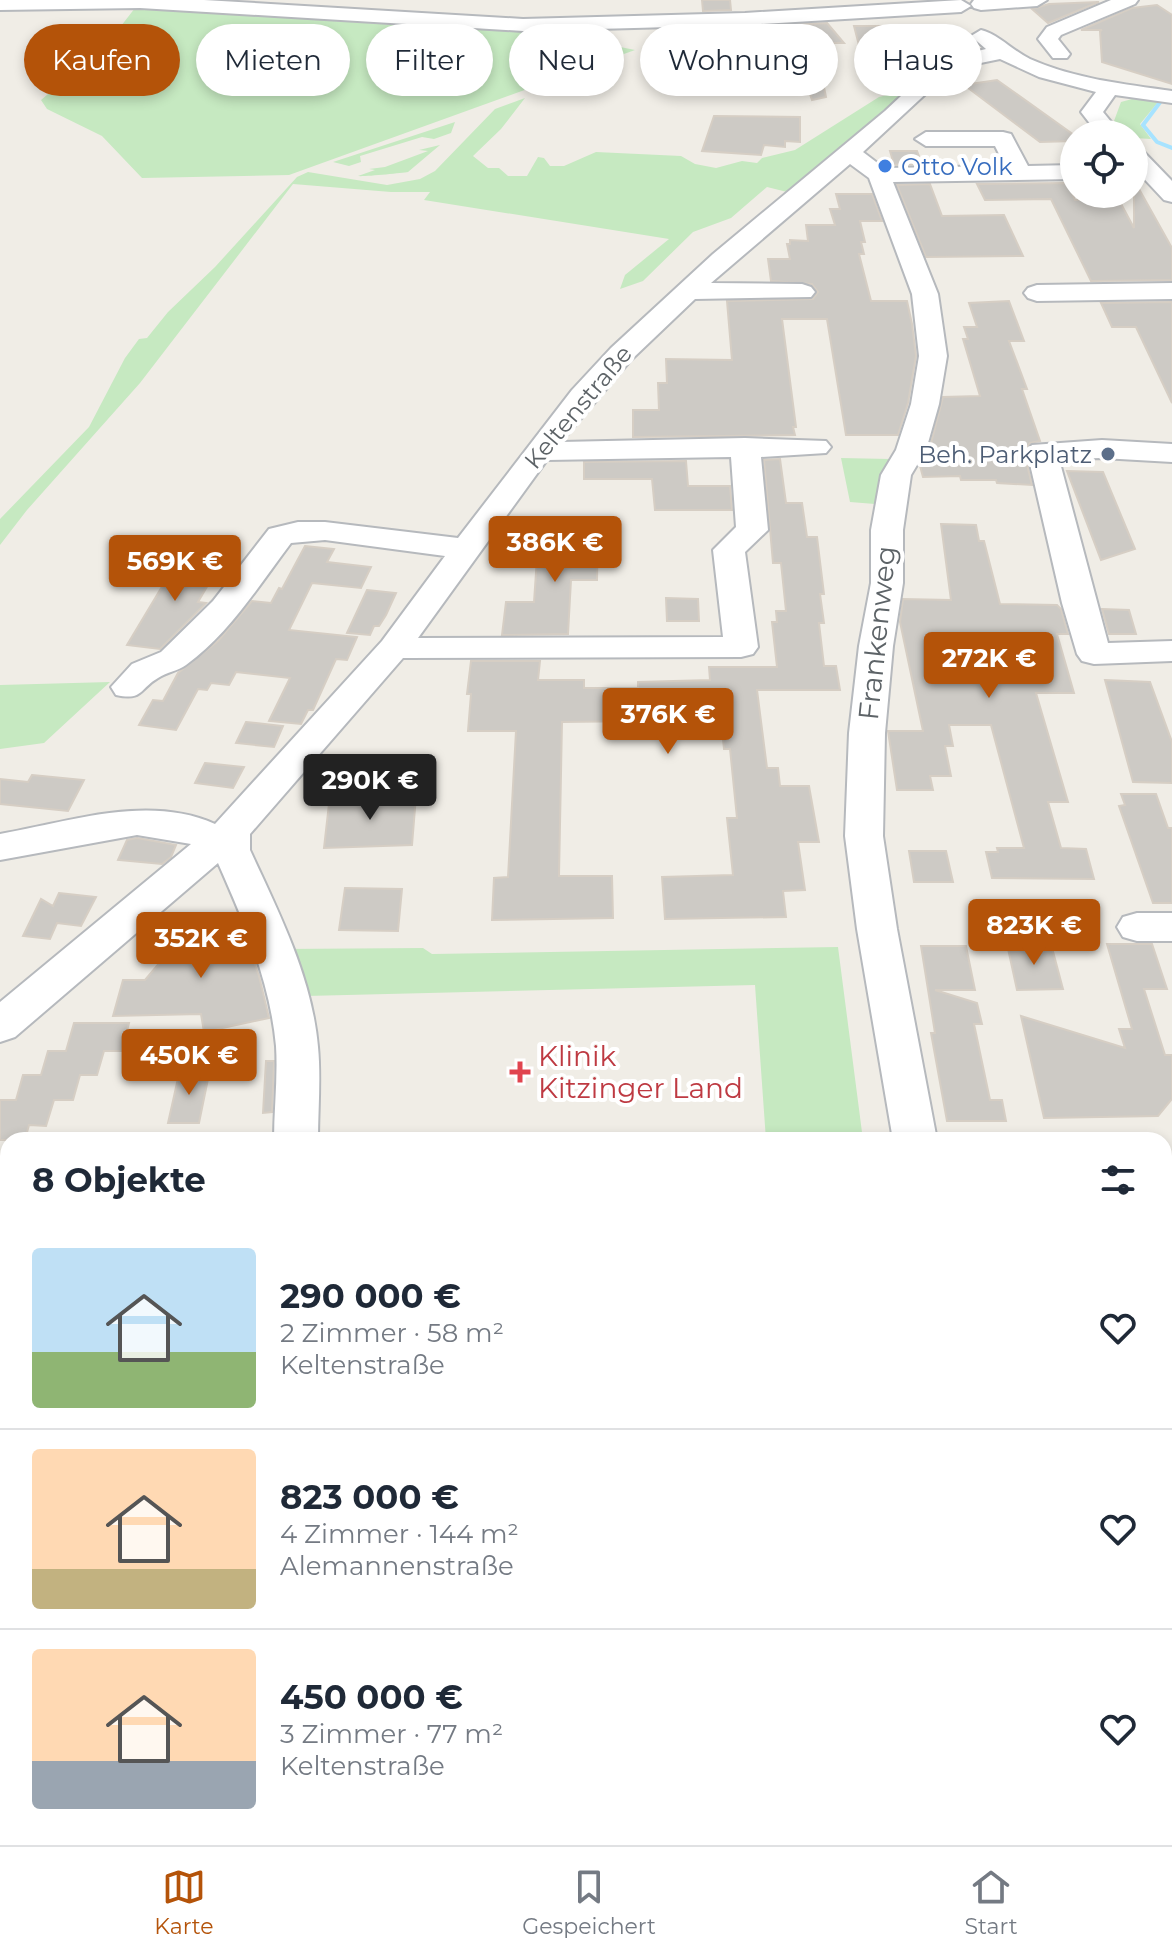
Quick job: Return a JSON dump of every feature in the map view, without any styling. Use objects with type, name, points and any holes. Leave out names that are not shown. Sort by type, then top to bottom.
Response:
[{"type":"street","points":[[0,4],[140,2],[523,25],[745,19],[1037,0]]},
{"type":"street","points":[[1060,54],[1048,39],[1054,31],[1128,0]]},
{"type":"street","points":[[968,3],[983,38],[1036,68],[1110,87],[1172,97]]},
{"type":"street","name":"Keltenstraße","points":[[0,1026],[225,836],[394,648],[538,451],[591,385],[756,229],[850,153],[945,68],[960,61],[1003,52]]},
{"type":"street","points":[[1099,120],[1092,112],[1110,87]]},
{"type":"street","points":[[926,139],[1003,139],[1020,173]]},
{"type":"street","points":[[850,153],[879,175],[1060,172]]},
{"type":"street","points":[[1148,174],[1172,195]]},
{"type":"street","name":"Frankenweg","points":[[879,175],[925,294],[933,356],[925,404],[911,450],[896,475],[887,530],[887,583],[876,646],[867,733],[864,836],[914,1132]]},
{"type":"street","points":[[688,291],[802,292]]},
{"type":"street","points":[[1037,293],[1172,291]]},
{"type":"street","points":[[394,648],[741,647],[729,550],[752,530],[745,447]]},
{"type":"street","points":[[538,451],[816,447]]},
{"type":"street","points":[[1172,453],[1102,449],[1042,451],[1078,603],[1094,654],[1172,651]]},
{"type":"street","points":[[128,687],[144,671],[173,659],[215,618],[280,536],[298,531],[325,531],[467,549]]},
{"type":"street","points":[[0,847],[137,822],[190,828],[225,836],[272,941],[283,975],[297,1047],[296,1132]]},
{"type":"green space","points":[[135,8],[383,24],[366,24],[366,96],[493,96],[493,29],[509,30],[509,96],[289,175],[142,178],[102,136],[47,109],[41,100],[46,96],[180,96],[180,24],[123,24]]},
{"type":"green space","points":[[879,97],[900,97],[870,128],[787,192],[767,187],[731,218],[693,232],[643,281],[620,289],[625,275],[669,239],[424,200],[430,192],[293,184],[140,383],[27,510],[0,545],[0,519],[89,427],[125,358],[139,339],[147,338],[297,177],[308,172],[387,185],[420,179],[435,171],[495,109],[525,98],[501,129],[473,156],[488,168],[499,168],[508,176],[527,176],[538,157],[544,158],[550,166],[564,166],[596,152],[681,156],[695,164],[716,168],[742,161],[757,163],[762,158],[795,150]]},
{"type":"green space","points":[[1132,99],[1159,101],[1143,120],[1114,120],[1121,102]]},
{"type":"green space","points":[[455,122],[451,133],[434,139],[422,137],[360,156],[361,162],[349,166],[333,162]]},
{"type":"green space","points":[[440,145],[408,172],[358,176],[375,170],[369,169],[385,167],[428,151],[419,150]]},
{"type":"green space","points":[[841,458],[890,459],[875,504],[850,502]]},
{"type":"green space","points":[[110,682],[44,743],[0,749],[0,685]]},
{"type":"green space","points":[[838,947],[862,1132],[765,1132],[755,985],[306,996],[282,949],[423,948],[432,954]]},
{"type":"building","points":[[702,0],[730,0],[731,10],[703,11]]},
{"type":"building","points":[[1099,2],[1048,23],[1032,9],[1049,4]]},
{"type":"building","points":[[1157,5],[1172,15],[1172,84],[1102,62],[1102,30],[1081,30],[1132,8]]},
{"type":"building","points":[[997,80],[1060,125],[1060,141],[1040,142],[979,96],[982,96],[982,82]]},
{"type":"building","points":[[714,116],[800,117],[800,142],[785,141],[785,147],[764,145],[761,155],[702,151]]},
{"type":"building","points":[[890,151],[917,151],[922,164],[885,165],[880,161],[893,161]]},
{"type":"building","points":[[1060,183],[1060,208],[1123,208],[1134,228],[1134,208],[1148,208],[1148,205],[1172,248],[1172,280],[1091,281],[1051,199],[985,200],[977,184]]},
{"type":"building","points":[[930,184],[942,216],[1004,215],[1023,256],[926,257],[897,185]]},
{"type":"building","points":[[836,194],[872,194],[882,221],[860,221],[865,242],[861,242],[864,254],[859,254],[871,301],[907,301],[916,356],[908,403],[898,435],[846,435],[827,319],[782,319],[795,435],[633,437],[633,410],[659,410],[658,383],[667,383],[666,359],[732,360],[727,301],[813,299],[818,292],[812,284],[771,281],[768,259],[790,259],[787,244],[790,240],[808,241],[806,225],[835,225],[830,209],[840,209]]},
{"type":"building","points":[[1009,301],[1024,341],[1009,341],[1027,389],[1022,389],[1040,441],[1030,443],[1024,452],[1032,485],[997,483],[996,480],[961,480],[960,476],[923,477],[920,466],[929,451],[943,397],[980,396],[963,339],[968,339],[964,327],[977,327],[969,303]]},
{"type":"building","points":[[1172,302],[1172,403],[1136,327],[1112,327],[1101,303]]},
{"type":"building","points":[[780,459],[786,503],[802,503],[807,537],[817,537],[824,594],[820,594],[824,623],[819,623],[824,666],[836,666],[840,690],[757,690],[767,768],[778,768],[780,786],[809,786],[819,842],[798,842],[805,890],[783,891],[786,917],[665,919],[662,877],[733,875],[727,818],[737,818],[730,749],[724,749],[721,720],[562,722],[559,876],[612,876],[613,918],[492,920],[494,878],[508,877],[516,731],[468,731],[471,694],[467,694],[471,661],[540,661],[538,680],[584,680],[584,688],[638,688],[638,682],[710,680],[709,667],[777,667],[772,622],[777,622],[776,611],[786,611],[781,563],[773,563],[764,460]]},
{"type":"building","points":[[686,461],[688,486],[730,486],[732,510],[655,510],[652,479],[584,479],[584,462]]},
{"type":"building","points":[[1067,471],[1103,472],[1135,549],[1101,560]]},
{"type":"building","points":[[941,524],[976,525],[979,541],[984,541],[1000,604],[1057,605],[1061,609],[1068,634],[1057,634],[1074,693],[1036,693],[1068,802],[1048,802],[1061,848],[1086,849],[1094,879],[992,878],[986,852],[998,852],[997,848],[1024,848],[991,725],[949,725],[953,746],[945,746],[951,776],[930,776],[933,790],[897,790],[888,731],[923,731],[900,622],[903,599],[951,600]]},
{"type":"building","points":[[551,529],[598,529],[597,580],[571,580],[568,634],[502,635],[506,602],[534,602],[537,558],[549,558]]},
{"type":"building","points":[[305,546],[334,549],[327,562],[371,567],[361,588],[312,583],[289,630],[357,637],[347,660],[336,659],[313,710],[308,710],[301,724],[269,721],[290,678],[236,672],[229,685],[211,683],[207,690],[198,689],[176,730],[139,725],[153,700],[163,701],[178,673],[218,641],[252,601],[271,603]]},
{"type":"building","points":[[184,557],[222,561],[198,602],[206,603],[160,649],[127,645],[163,585],[167,585]]},
{"type":"building","points":[[367,590],[396,593],[386,615],[379,626],[374,626],[370,635],[347,633]]},
{"type":"building","points":[[666,598],[698,599],[699,621],[667,621]]},
{"type":"building","points":[[1102,609],[1129,610],[1136,634],[1109,634]]},
{"type":"building","points":[[1105,680],[1150,682],[1172,742],[1172,783],[1133,782]]},
{"type":"building","points":[[246,722],[283,726],[274,747],[236,743]]},
{"type":"building","points":[[205,763],[244,767],[233,788],[195,783]]},
{"type":"building","points":[[32,775],[84,780],[68,811],[0,804],[0,779],[28,782]]},
{"type":"building","points":[[1121,794],[1156,794],[1168,828],[1172,828],[1172,903],[1153,903],[1119,806],[1125,805]]},
{"type":"building","points":[[330,795],[351,795],[351,799],[416,796],[412,845],[324,848]]},
{"type":"building","points":[[137,838],[176,845],[171,857],[162,864],[118,860],[127,840]]},
{"type":"building","points":[[909,851],[946,851],[953,882],[914,882]]},
{"type":"building","points":[[345,888],[402,889],[398,931],[339,930]]},
{"type":"building","points":[[59,893],[96,897],[81,926],[57,923],[50,939],[23,936],[41,899],[53,906]]},
{"type":"building","points":[[201,914],[242,927],[269,1018],[204,1032],[201,1014],[113,1016],[123,980],[145,980]]},
{"type":"building","points":[[1007,944],[1051,944],[1063,989],[1017,990]]},
{"type":"building","points":[[1107,944],[1152,944],[1167,989],[1144,989],[1165,1055],[1172,1055],[1172,1099],[1158,1116],[1044,1118],[1021,1016],[1125,1048],[1119,1029],[1132,1029]]},
{"type":"building","points":[[921,946],[966,946],[975,990],[935,990],[977,1003],[982,1024],[974,1024],[990,1100],[1002,1100],[1006,1121],[947,1121],[931,1033],[935,1033]]},
{"type":"building","points":[[74,1023],[129,1023],[122,1051],[104,1051],[97,1075],[80,1075],[73,1100],[54,1100],[46,1126],[29,1125],[27,1132],[0,1132],[0,1100],[16,1100],[23,1075],[41,1075],[48,1051],[66,1051]]},
{"type":"building","points":[[266,1061],[274,1061],[272,1112],[263,1113]]},
{"type":"building","points":[[210,1069],[199,1123],[168,1123],[179,1074]]},
{"type":"waterway","points":[[1161,101],[1143,125],[1157,142],[1172,148]]},
{"type":"place","name":"Otto Volk","points":[[885,166]]},
{"type":"place","name":"Beh. Parkplatz","points":[[1108,454]]},
{"type":"place","name":"Klinik Kitzinger Land","points":[[520,1072]]}]
